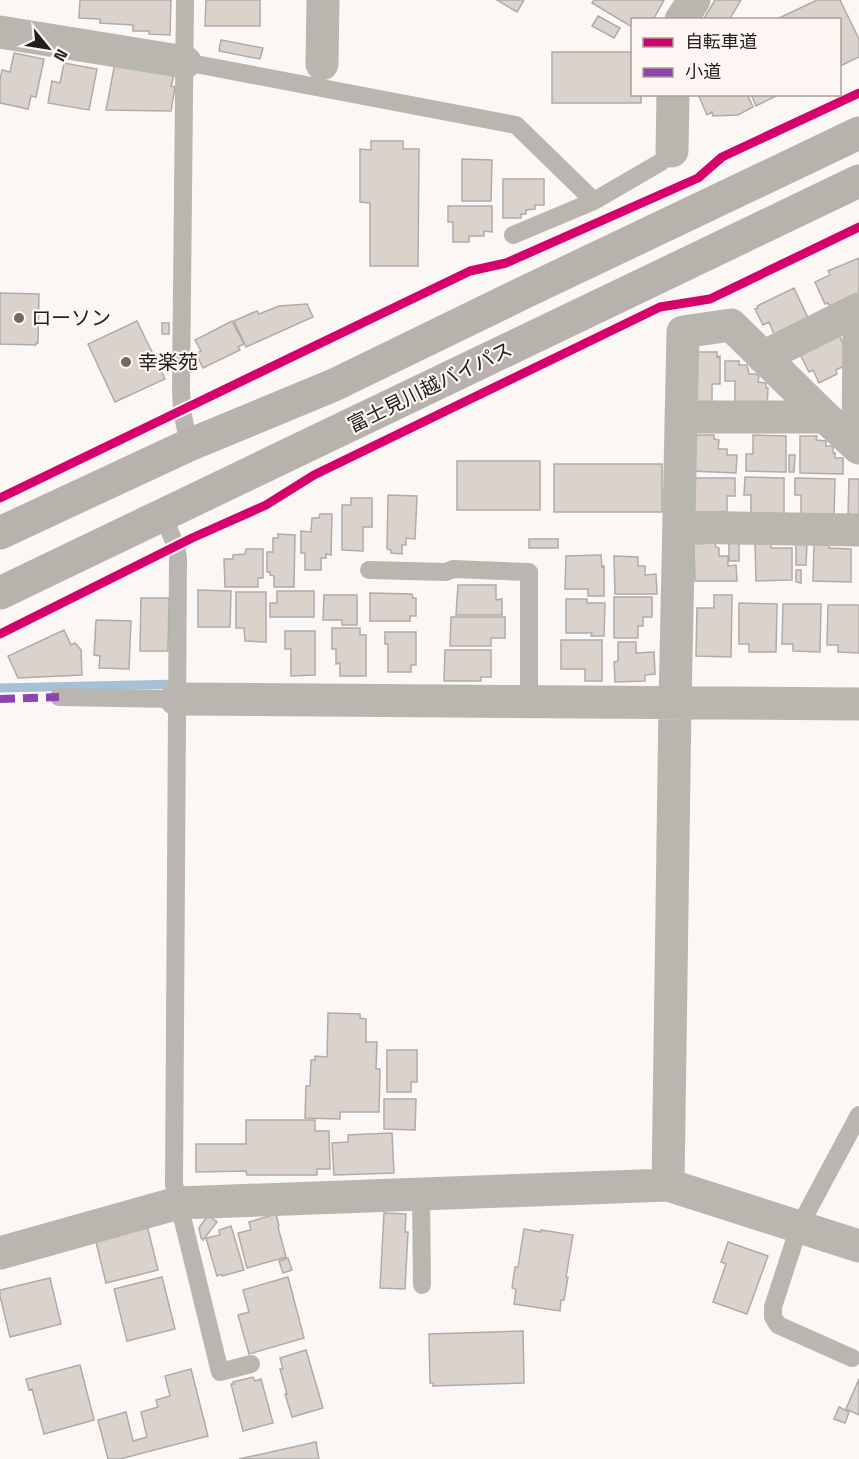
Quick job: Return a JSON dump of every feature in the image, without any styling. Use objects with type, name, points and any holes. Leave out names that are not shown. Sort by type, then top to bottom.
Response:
[{"type":"highway","points":[[0,533],[189,446],[334,385],[859,133]]},
{"type":"highway","name":"富士見川越バイパス","points":[[0,593],[859,181]]},
{"type":"street","points":[[322,64],[323,0]]},
{"type":"street","points":[[682,18],[694,0]]},
{"type":"street","points":[[0,32],[184,62]]},
{"type":"street","points":[[672,151],[673,96]]},
{"type":"street","points":[[763,357],[859,309]]},
{"type":"street","points":[[668,1185],[683,332],[730,325],[858,447]]},
{"type":"street","points":[[858,447],[859,327]]},
{"type":"street","points":[[681,417],[825,417]]},
{"type":"street","points":[[679,527],[859,530]]},
{"type":"street","points":[[176,699],[859,704]]},
{"type":"street","points":[[0,1253],[178,1203],[668,1185],[859,1246]]},
{"type":"lane","points":[[185,0],[181,388],[182,411],[189,446]]},
{"type":"lane","points":[[184,62],[516,125],[594,201]]},
{"type":"lane","points":[[513,234],[594,201],[661,162],[672,151]]},
{"type":"lane","points":[[163,516],[176,546],[178,558],[174,1184],[220,1372],[251,1364]]},
{"type":"lane","points":[[369,570],[446,572],[453,569],[529,572],[529,702]]},
{"type":"lane","points":[[59,697],[176,699]]},
{"type":"lane","points":[[852,1358],[778,1325],[773,1317],[773,1307],[799,1227],[859,1115]]},
{"type":"lane","points":[[421,1194],[422,1285]]},
{"type":"building","points":[[80,0],[171,0],[170,35],[133,31],[133,25],[100,23],[100,19],[79,18]]},
{"type":"building","points":[[206,0],[260,0],[260,26],[205,26]]},
{"type":"building","points":[[497,0],[524,0],[517,12]]},
{"type":"building","points":[[594,0],[664,0],[654,18],[631,18],[631,26],[592,3]]},
{"type":"building","points":[[715,0],[741,0],[730,18],[704,18]]},
{"type":"building","points":[[817,0],[840,0],[859,39],[859,57],[841,66],[841,18],[779,18]]},
{"type":"building","points":[[598,16],[620,28],[614,38],[592,26]]},
{"type":"building","points":[[221,40],[263,48],[260,59],[219,51]]},
{"type":"building","points":[[552,52],[631,52],[631,96],[641,96],[641,103],[552,103]]},
{"type":"building","points":[[14,53],[44,59],[36,97],[31,96],[28,109],[0,103],[2,70],[10,72]]},
{"type":"building","points":[[64,63],[97,69],[89,110],[48,103],[52,81],[60,83]]},
{"type":"building","points":[[115,63],[174,75],[171,86],[175,87],[171,111],[106,110]]},
{"type":"building","points":[[699,96],[748,96],[753,107],[738,115],[713,116],[712,112],[707,115]]},
{"type":"building","points":[[752,96],[776,96],[756,106]]},
{"type":"building","points":[[371,141],[403,141],[403,149],[419,149],[418,266],[370,266],[370,203],[360,202],[360,149],[371,150]]},
{"type":"building","points":[[462,159],[492,160],[491,201],[462,201]]},
{"type":"building","points":[[503,179],[544,179],[544,205],[535,205],[535,209],[526,210],[526,214],[521,214],[521,218],[503,218]]},
{"type":"building","points":[[448,206],[492,206],[492,232],[484,231],[484,236],[469,236],[469,242],[453,242],[453,222],[448,222]]},
{"type":"building","points":[[859,258],[859,295],[831,308],[828,303],[825,304],[815,282],[830,275],[828,271]]},
{"type":"building","points":[[794,288],[808,318],[774,334],[769,322],[763,325],[755,309]]},
{"type":"building","name":"ローソン","points":[[0,293],[39,294],[38,343],[36,345],[0,344]]},
{"type":"building","points":[[307,304],[313,317],[246,347],[234,321],[257,311],[259,314],[279,306]]},
{"type":"building","points":[[137,321],[165,379],[115,402],[88,344]]},
{"type":"building","points":[[232,321],[244,344],[238,347],[240,350],[203,368],[196,354],[201,351],[195,340]]},
{"type":"building","points":[[162,323],[169,323],[169,334],[162,334]]},
{"type":"building","points":[[839,335],[848,354],[848,364],[836,370],[837,374],[819,383],[813,370],[809,372],[800,354]]},
{"type":"building","points":[[693,352],[717,352],[717,357],[720,356],[720,384],[712,384],[712,405],[693,403]]},
{"type":"building","points":[[725,361],[739,361],[739,365],[747,365],[749,374],[756,374],[759,377],[758,382],[766,383],[767,408],[735,408],[735,381],[725,381]]},
{"type":"building","points":[[695,435],[714,435],[714,439],[719,440],[718,449],[727,449],[727,455],[737,455],[736,473],[691,471]]},
{"type":"building","points":[[753,435],[786,436],[786,472],[746,471],[746,454],[753,454]]},
{"type":"building","points":[[800,436],[817,436],[816,440],[826,441],[826,446],[833,446],[835,458],[843,458],[843,474],[800,473]]},
{"type":"building","points":[[789,455],[795,455],[794,472],[789,472]]},
{"type":"building","points":[[457,461],[540,461],[540,510],[457,510]]},
{"type":"building","points":[[554,464],[662,464],[662,512],[554,512]]},
{"type":"building","points":[[745,477],[784,478],[784,514],[751,514],[751,495],[744,495]]},
{"type":"building","points":[[690,478],[735,478],[735,496],[727,496],[727,511],[693,514]]},
{"type":"building","points":[[795,478],[835,479],[834,515],[801,515],[801,495],[795,495]]},
{"type":"building","points":[[849,479],[859,479],[859,517],[848,516]]},
{"type":"building","points":[[388,495],[417,496],[415,539],[406,538],[406,545],[402,545],[402,554],[391,553],[391,550],[387,549]]},
{"type":"building","points":[[351,498],[372,498],[372,527],[363,527],[363,551],[342,550],[342,505],[351,505]]},
{"type":"building","points":[[320,514],[332,514],[331,555],[326,554],[326,558],[321,558],[321,570],[305,570],[305,553],[301,553],[301,531],[311,532],[312,518],[319,518]]},
{"type":"building","points":[[278,534],[295,535],[294,587],[274,587],[274,576],[267,572],[267,552],[273,552],[273,538],[278,538]]},
{"type":"building","points":[[529,539],[558,539],[558,548],[529,548]]},
{"type":"building","points":[[739,542],[739,561],[729,561],[729,543]]},
{"type":"building","points":[[796,542],[807,543],[806,565],[796,565]]},
{"type":"building","points":[[715,543],[719,548],[719,556],[728,556],[728,566],[736,565],[737,581],[695,581],[694,544]]},
{"type":"building","points":[[814,543],[829,544],[829,548],[851,549],[851,582],[813,581]]},
{"type":"building","points":[[755,544],[771,544],[771,548],[792,548],[792,580],[756,581]]},
{"type":"building","points":[[246,549],[263,549],[263,578],[258,578],[258,587],[225,587],[224,559],[233,559],[233,555],[245,554]]},
{"type":"building","points":[[601,555],[602,567],[604,566],[604,596],[588,596],[588,589],[565,589],[566,556]]},
{"type":"building","points":[[614,556],[638,557],[638,566],[645,566],[645,575],[656,574],[657,594],[615,594]]},
{"type":"building","points":[[796,570],[801,570],[801,583],[796,582]]},
{"type":"building","points":[[458,585],[496,585],[496,600],[502,599],[502,615],[456,615]]},
{"type":"building","points":[[198,590],[231,591],[230,627],[198,627]]},
{"type":"building","points":[[277,591],[314,591],[314,617],[270,617],[270,603],[277,603]]},
{"type":"building","points":[[236,592],[266,592],[266,642],[245,641],[244,628],[236,628]]},
{"type":"building","points":[[370,593],[412,594],[413,598],[416,598],[416,616],[410,616],[410,621],[370,621]]},
{"type":"building","points":[[324,595],[357,595],[357,625],[342,625],[342,620],[323,620]]},
{"type":"building","points":[[714,595],[732,595],[731,657],[696,656],[697,608],[714,608]]},
{"type":"building","points":[[614,597],[652,597],[652,617],[643,617],[643,626],[638,626],[638,638],[614,638]]},
{"type":"building","points":[[141,598],[169,598],[168,651],[140,651]]},
{"type":"building","points":[[566,599],[587,599],[587,603],[605,603],[604,636],[591,636],[592,633],[566,633]]},
{"type":"building","points":[[739,603],[777,604],[776,652],[749,652],[749,644],[739,644]]},
{"type":"building","points":[[783,604],[821,604],[820,652],[793,651],[793,644],[782,644]]},
{"type":"building","points":[[828,605],[859,605],[859,653],[838,652],[838,645],[827,645]]},
{"type":"building","points":[[451,617],[505,617],[505,638],[491,638],[491,646],[450,646]]},
{"type":"building","points":[[96,620],[131,621],[129,669],[99,668],[100,656],[94,655]]},
{"type":"building","points":[[332,628],[360,628],[360,635],[366,635],[366,676],[340,676],[340,663],[336,664],[336,649],[332,649]]},
{"type":"building","points":[[64,630],[71,645],[75,643],[81,650],[82,675],[18,678],[8,656]]},
{"type":"building","points":[[285,631],[315,631],[315,675],[291,676],[291,649],[285,649]]},
{"type":"building","points":[[385,632],[416,632],[416,665],[411,665],[411,672],[388,672],[388,644],[385,644]]},
{"type":"building","points":[[561,640],[602,640],[602,681],[585,681],[585,669],[561,669]]},
{"type":"building","points":[[618,642],[636,642],[636,653],[654,652],[655,674],[645,675],[645,681],[615,682],[614,662],[618,661]]},
{"type":"building","points":[[445,650],[491,650],[491,677],[481,677],[481,681],[444,681]]},
{"type":"building","points":[[328,1013],[360,1014],[360,1018],[366,1019],[366,1042],[377,1042],[376,1069],[380,1069],[379,1112],[340,1112],[340,1119],[305,1118],[306,1086],[310,1086],[311,1060],[315,1060],[315,1056],[327,1057]]},
{"type":"building","points":[[387,1050],[417,1050],[417,1082],[411,1082],[411,1092],[387,1092]]},
{"type":"building","points":[[384,1099],[416,1099],[415,1130],[384,1129]]},
{"type":"building","points":[[246,1120],[315,1120],[315,1131],[329,1131],[330,1169],[317,1169],[317,1175],[247,1175],[246,1171],[196,1172],[196,1144],[246,1144]]},
{"type":"building","points":[[392,1133],[394,1173],[334,1175],[332,1143],[348,1142],[348,1135]]},
{"type":"building","points":[[384,1213],[406,1214],[405,1232],[408,1232],[405,1289],[380,1288]]},
{"type":"building","points":[[276,1214],[286,1257],[247,1268],[238,1233],[251,1230],[249,1222]]},
{"type":"building","points":[[208,1215],[217,1222],[203,1240],[199,1228]]},
{"type":"building","points":[[147,1225],[158,1270],[106,1283],[95,1238]]},
{"type":"building","points":[[231,1226],[244,1270],[217,1276],[206,1238],[220,1235],[219,1230]]},
{"type":"building","points":[[524,1229],[573,1235],[566,1277],[568,1277],[560,1311],[514,1304],[516,1289],[512,1288]]},
{"type":"building","points":[[728,1242],[768,1256],[747,1314],[713,1302],[726,1264],[721,1262]]},
{"type":"building","points":[[288,1258],[292,1270],[283,1273],[279,1261]]},
{"type":"building","points":[[162,1277],[175,1329],[127,1341],[114,1289]]},
{"type":"building","points":[[288,1277],[304,1338],[249,1354],[238,1315],[249,1312],[243,1290]]},
{"type":"building","points":[[50,1278],[61,1324],[10,1337],[0,1290]]},
{"type":"building","points":[[523,1331],[524,1383],[433,1386],[433,1383],[430,1383],[429,1334]]},
{"type":"building","points":[[306,1350],[323,1408],[292,1417],[285,1394],[287,1394],[280,1369],[283,1369],[280,1358]]},
{"type":"building","points":[[80,1365],[94,1420],[44,1434],[32,1389],[29,1390],[26,1379]]},
{"type":"building","points":[[191,1369],[208,1436],[120,1459],[108,1459],[98,1420],[126,1412],[133,1441],[147,1437],[141,1412],[158,1407],[156,1400],[170,1396],[165,1376]]},
{"type":"building","points":[[253,1377],[255,1381],[261,1379],[273,1423],[243,1431],[231,1384]]},
{"type":"building","points":[[859,1379],[859,1415],[846,1409]]},
{"type":"building","points":[[839,1407],[849,1412],[845,1423],[834,1419]]},
{"type":"building","points":[[316,1442],[319,1459],[239,1459]]},
{"type":"waterway","points":[[0,688],[180,684]]},
{"type":"marked path","points":[[0,699],[59,697]]},
{"type":"cycle path","points":[[0,498],[470,271],[506,263],[698,178],[722,157],[859,93]]},
{"type":"cycle path","points":[[0,634],[192,538],[266,505],[314,475],[660,307],[710,299],[859,227]]},
{"type":"place","name":"ローソン","points":[[19,318]]},
{"type":"place","name":"幸楽苑","points":[[126,362]]}]
